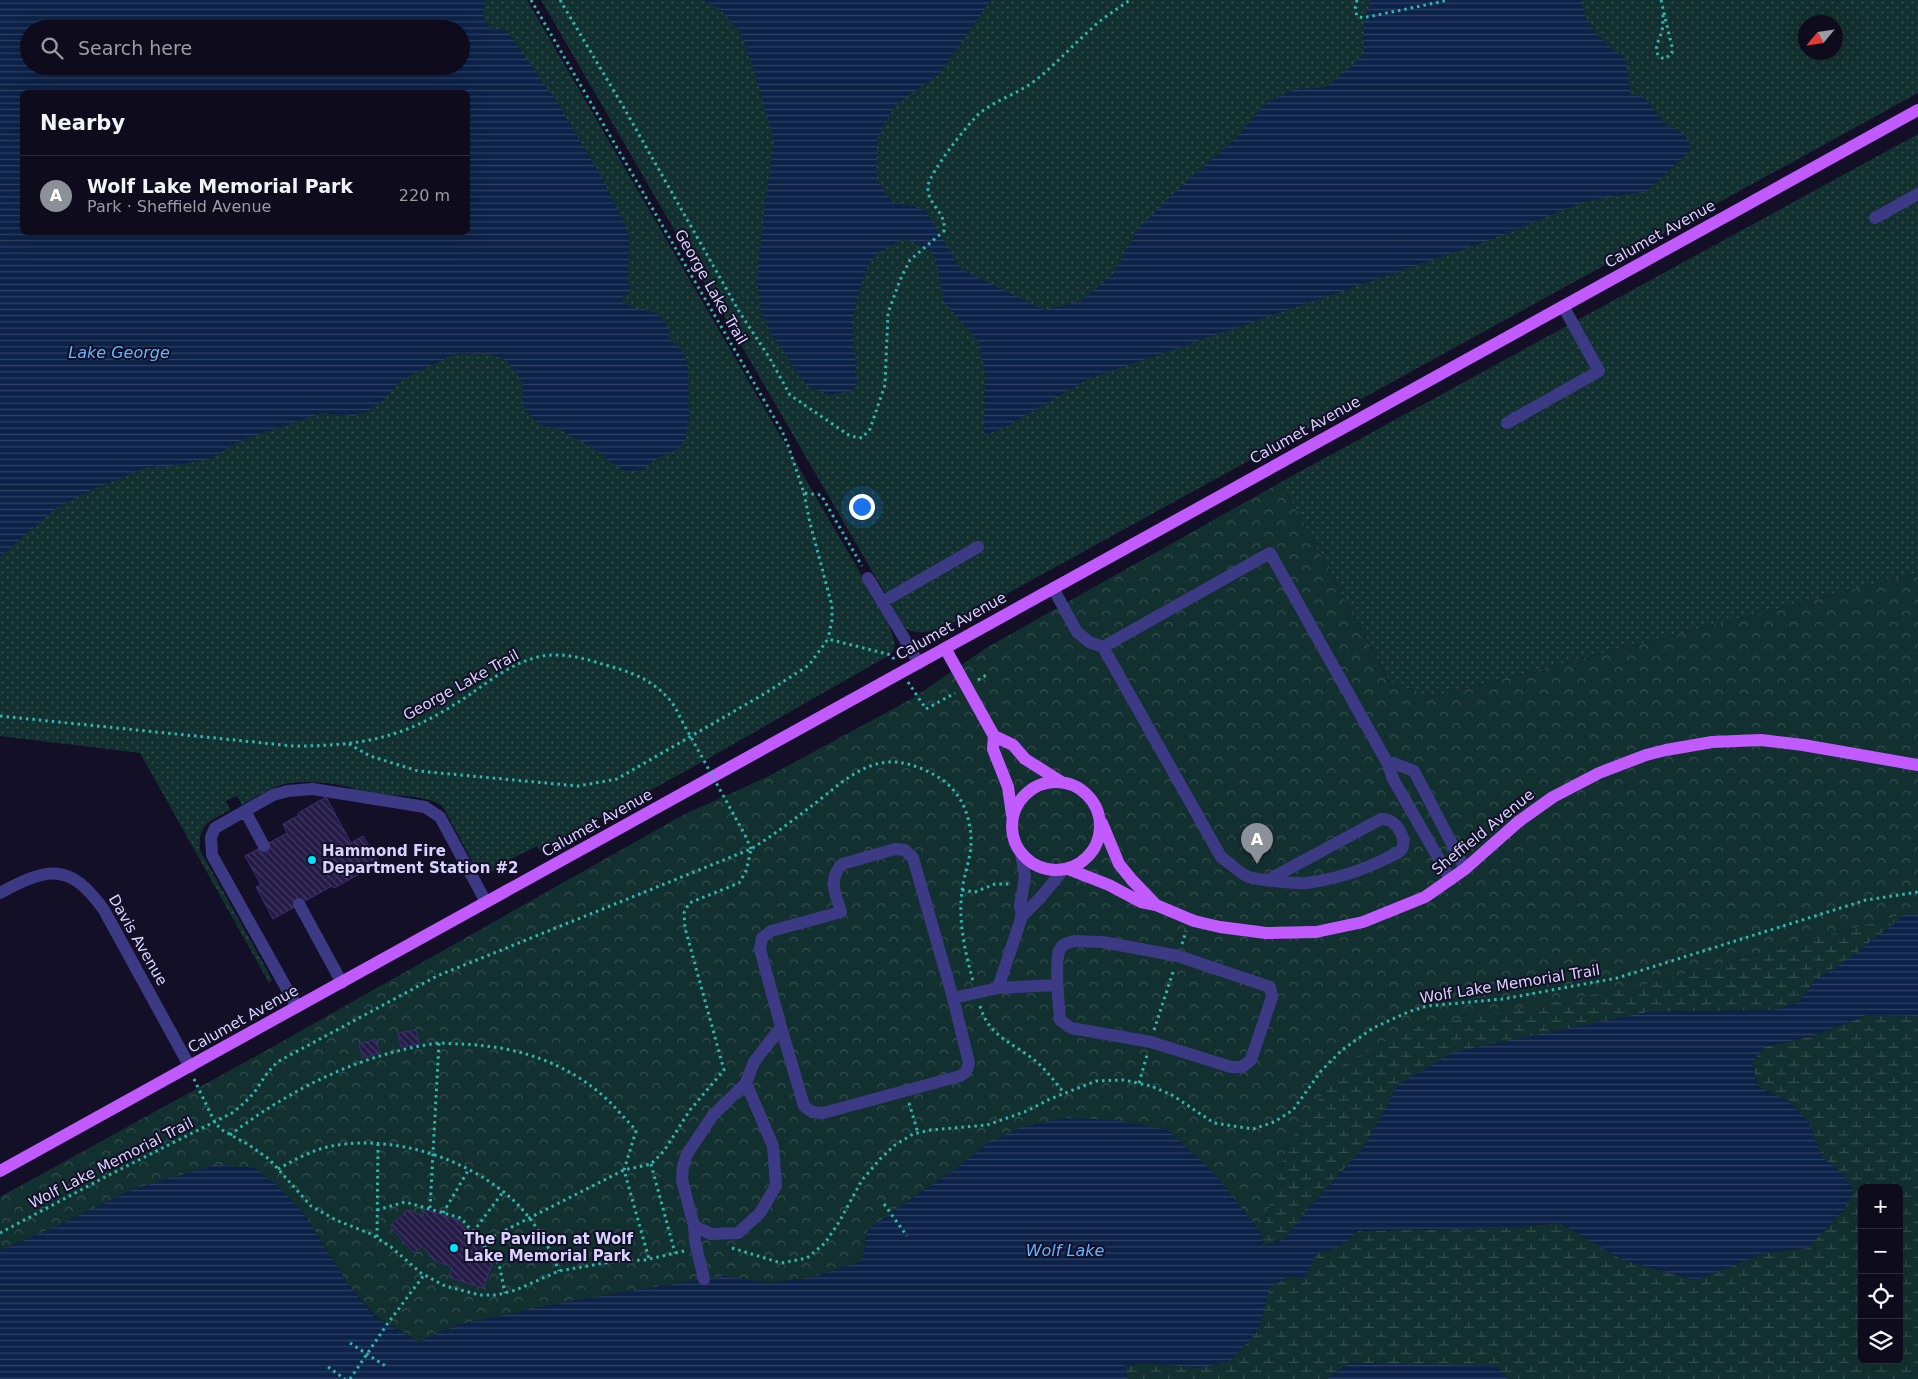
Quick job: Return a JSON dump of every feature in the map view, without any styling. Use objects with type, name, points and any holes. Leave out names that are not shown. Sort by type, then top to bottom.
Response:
[{"type":"main road","name":"Calumet Avenue","points":[[0,1171],[1918,110]]},
{"type":"main road","points":[[945,648],[994,736],[993,749],[1003,770],[1008,787],[1013,837],[1021,854],[1030,863],[1042,868],[1066,869],[1080,864],[1090,855],[1097,844],[1100,832],[1100,819],[1095,805],[1086,793],[1074,785],[1060,782],[1047,782],[1034,787],[1024,795],[1016,806],[1012,819]]},
{"type":"main road","points":[[994,736],[1013,745],[1025,759],[1060,782]]},
{"type":"main road","name":"Sheffield Avenue","points":[[1066,869],[1109,885],[1141,902],[1156,905],[1190,919],[1220,927],[1266,933],[1316,932],[1363,922],[1387,914],[1425,897],[1466,869],[1518,822],[1553,797],[1599,772],[1666,750],[1712,742],[1761,740],[1803,745],[1918,765]]},
{"type":"main road","name":"Sheffield Avenue","points":[[1100,819],[1119,864],[1156,905]]},
{"type":"street","points":[[1875,218],[1918,194]]},
{"type":"street","points":[[1507,423],[1599,371],[1563,306]]},
{"type":"street","points":[[882,602],[978,548]]},
{"type":"street","points":[[1103,647],[1270,553],[1388,764],[1393,779],[1451,880]]},
{"type":"street","points":[[868,578],[919,662]]},
{"type":"street","points":[[1053,588],[1077,632],[1089,642],[1103,647],[1222,857],[1249,878],[1304,884],[1344,875],[1368,868],[1400,852],[1404,840],[1394,822],[1388,818],[1381,819],[1268,880]]},
{"type":"street","points":[[1388,764],[1396,764],[1414,771],[1466,869]]},
{"type":"street","points":[[297,1007],[212,855],[210,838],[215,828],[273,795],[288,791],[313,789],[426,807],[440,817],[486,902]]},
{"type":"street","points":[[245,811],[264,846]]},
{"type":"street","points":[[895,849],[905,850],[913,858],[953,998],[969,1062],[966,1072],[960,1076],[823,1113],[812,1112],[804,1106],[781,1028],[760,949],[762,938],[771,931],[841,912],[832,881],[835,871],[842,864],[895,849]]},
{"type":"street","points":[[1021,854],[1025,877],[1020,906],[1022,916]]},
{"type":"street","points":[[998,988],[1022,916],[1042,897],[1066,869]]},
{"type":"street","name":"Davis Avenue","points":[[0,893],[26,879],[51,872],[73,877],[91,892],[104,910],[190,1067]]},
{"type":"street","points":[[299,904],[342,983]]},
{"type":"street","points":[[1073,941],[1103,942],[1178,956],[1270,987],[1272,997],[1251,1060],[1242,1067],[1231,1068],[1150,1042],[1071,1028],[1060,1020],[1057,984],[1059,950],[1064,944],[1073,941]]},
{"type":"street","points":[[953,998],[998,988],[1057,984]]},
{"type":"street","points":[[704,1279],[694,1226],[682,1180],[683,1166],[687,1154],[713,1115],[746,1082],[754,1062],[781,1028]]},
{"type":"street","points":[[694,1226],[711,1234],[738,1233],[760,1213],[776,1186],[773,1146],[746,1082]]},
{"type":"path","name":"George Lake Trail","points":[[531,0],[782,431],[804,493],[832,606],[832,620],[828,638]]},
{"type":"path","points":[[560,0],[624,108],[740,313],[790,395],[850,436],[862,438],[870,429],[885,385],[888,313],[900,280],[910,260],[942,233],[945,224],[942,215],[929,195],[928,185],[936,168],[980,113],[1036,81],[1069,52],[1096,24],[1130,0]]},
{"type":"path","points":[[1357,0],[1355,9],[1357,16],[1363,18],[1449,0]]},
{"type":"path","points":[[1661,0],[1672,47],[1672,53],[1664,59],[1660,58],[1656,47],[1662,31],[1663,14]]},
{"type":"path","points":[[804,493],[821,495],[868,578]]},
{"type":"path","points":[[349,744],[370,756],[418,771],[578,786],[617,780],[764,694],[809,665],[828,638],[891,655]]},
{"type":"path","name":"George Lake Trail","points":[[0,716],[293,746],[349,744],[402,731],[438,714],[513,666],[546,656],[579,657],[632,673],[650,682],[669,698],[751,849]]},
{"type":"path","points":[[190,1067],[197,1088],[215,1123],[243,1104],[265,1074],[279,1061],[430,980],[751,849]]},
{"type":"path","points":[[482,1242],[624,1170],[651,1164],[664,1151],[690,1110],[724,1070],[685,928],[684,913],[689,903],[739,883],[746,871],[751,849]]},
{"type":"path","points":[[962,890],[974,892],[999,884],[1024,885]]},
{"type":"path","name":"Wolf Lake Memorial Trail","points":[[728,1247],[781,1263],[807,1258],[825,1243],[862,1180],[881,1158],[895,1145],[918,1133],[987,1125],[1027,1111],[1050,1098],[1096,1081],[1124,1080],[1151,1086],[1172,1095],[1214,1123],[1253,1129],[1274,1122],[1292,1110],[1321,1071],[1342,1050],[1373,1028],[1408,1012],[1426,1006],[1504,999],[1618,978],[1866,900],[1918,892]]},
{"type":"path","points":[[1138,1083],[1190,919]]},
{"type":"path","points":[[230,1135],[266,1108],[314,1082],[365,1059],[433,1043],[490,1045],[533,1055],[574,1074],[602,1094],[636,1131],[624,1170],[649,1259]]},
{"type":"path","points":[[430,1208],[440,1043]]},
{"type":"path","points":[[906,1091],[918,1133]]},
{"type":"path","name":"Wolf Lake Memorial Trail","points":[[0,1233],[107,1176],[215,1123],[268,1159],[311,1206],[336,1220],[377,1237],[424,1275],[445,1286],[480,1295],[497,1295],[516,1290],[559,1271],[616,1261],[649,1259],[675,1252],[697,1249]]},
{"type":"path","points":[[377,1237],[378,1144]]},
{"type":"path","points":[[278,1169],[300,1157],[323,1148],[378,1144],[434,1155],[457,1162],[487,1179],[512,1199],[530,1218],[551,1251],[559,1271]]},
{"type":"path","points":[[651,1164],[675,1252]]},
{"type":"path","points":[[443,1213],[469,1169]]},
{"type":"path","points":[[473,1232],[503,1192]]},
{"type":"path","points":[[377,1210],[405,1202],[461,1218],[498,1264],[505,1293]]},
{"type":"path","points":[[884,1204],[908,1236]]},
{"type":"path","points":[[350,1379],[388,1323],[424,1275]]},
{"type":"path","points":[[350,1343],[387,1367]]},
{"type":"path","points":[[328,1367],[346,1379]]},
{"type":"green space","points":[[0,0],[527,0],[887,619],[895,643],[894,650],[888,656],[702,762],[540,851],[537,846],[488,873],[480,871],[473,863],[443,807],[427,799],[369,794],[337,785],[303,782],[278,786],[242,805],[237,796],[226,801],[230,810],[206,824],[201,834],[200,850],[267,970],[272,980],[269,983],[140,753],[0,736]]},
{"type":"green space","points":[[541,0],[1918,0],[1918,93],[961,619],[926,632],[912,631],[905,628]]},
{"type":"green space","points":[[1918,134],[1918,573],[1432,697],[1390,682],[1281,482]]},
{"type":"green space","points":[[1281,482],[1389,681],[1432,697],[1918,573],[1918,915],[1906,914],[1648,984],[1288,1145],[1261,1233],[1214,1173],[988,1143],[958,1167],[868,1229],[862,1261],[814,1277],[769,1283],[724,1276],[570,1301],[457,1325],[419,1342],[375,1316],[347,1283],[305,1215],[280,1188],[255,1168],[214,1166],[134,1189],[53,1228],[0,1250],[0,1197],[267,1050],[683,815],[769,776],[913,698],[986,648]]},
{"type":"green space","points":[[1906,914],[1850,958],[1814,981],[1799,1002],[1775,1010],[1647,1012],[1398,1085],[1365,1146],[1308,1209],[1285,1239],[1263,1246],[1261,1233],[1288,1145],[1341,1066],[1404,1030],[1648,984]]},
{"type":"green space","points":[[1867,1015],[1918,1016],[1918,1379],[1508,1379],[1497,1366],[1349,1363],[1327,1379],[1128,1379],[1125,1365],[1148,1363],[1199,1368],[1258,1331],[1269,1287],[1289,1276],[1305,1278],[1317,1252],[1338,1248],[1358,1231],[1504,1228],[1560,1223],[1623,1260],[1696,1280],[1764,1253],[1808,1248],[1842,1173],[1822,1157],[1808,1121],[1788,1101],[1758,1087],[1752,1064],[1763,1047],[1812,1036]]},
{"type":"water","name":"Lake George","points":[[0,0],[486,0],[483,9],[484,20],[492,30],[508,32],[559,105],[603,180],[625,224],[629,238],[628,283],[630,289],[629,293],[622,297],[623,301],[633,308],[650,310],[663,319],[668,328],[670,339],[684,354],[688,365],[689,420],[685,440],[678,449],[658,458],[643,470],[633,472],[623,470],[595,449],[561,430],[544,426],[531,417],[525,409],[522,399],[522,383],[506,360],[490,354],[457,353],[402,380],[381,402],[368,411],[354,416],[322,413],[237,442],[211,459],[163,467],[144,468],[80,495],[55,509],[0,557]]},
{"type":"water","points":[[703,0],[991,0],[940,73],[895,105],[877,139],[877,180],[893,203],[906,204],[925,210],[960,269],[1044,310],[1081,301],[1113,274],[1138,229],[1175,192],[1237,137],[1265,104],[1295,89],[1326,87],[1363,56],[1364,22],[1371,0],[1581,0],[1588,20],[1597,35],[1626,59],[1630,94],[1644,97],[1666,126],[1676,129],[1688,139],[1691,150],[1647,191],[1586,201],[1487,241],[1088,379],[1002,429],[984,435],[985,374],[979,342],[944,302],[938,269],[932,251],[904,238],[880,252],[869,263],[858,294],[852,322],[857,383],[851,391],[829,395],[806,385],[771,333],[761,312],[757,280],[774,142],[755,73],[741,34],[721,10]]},
{"type":"water","name":"Wolf Lake","points":[[1906,914],[1918,915],[1918,1016],[1867,1015],[1812,1036],[1764,1047],[1752,1064],[1758,1087],[1788,1101],[1808,1121],[1822,1157],[1842,1173],[1854,1192],[1840,1214],[1808,1248],[1764,1253],[1696,1280],[1623,1260],[1560,1223],[1504,1228],[1358,1231],[1338,1248],[1317,1252],[1305,1278],[1289,1276],[1270,1287],[1258,1331],[1230,1361],[1199,1368],[1148,1363],[1125,1365],[1128,1379],[0,1379],[0,1250],[53,1228],[134,1189],[214,1165],[255,1168],[280,1188],[305,1215],[347,1283],[374,1316],[419,1342],[457,1325],[570,1301],[724,1276],[769,1283],[814,1277],[862,1261],[868,1229],[958,1167],[988,1143],[1019,1128],[1065,1118],[1116,1120],[1167,1130],[1214,1173],[1261,1233],[1263,1246],[1285,1239],[1308,1209],[1365,1146],[1398,1085],[1454,1052],[1647,1012],[1775,1010],[1799,1002],[1814,981],[1850,958]]},
{"type":"water","points":[[1349,1363],[1497,1366],[1508,1379],[1327,1379]]},
{"type":"building","name":"Hammond Fire Department Station #2","points":[[326,797],[351,843],[363,836],[379,863],[334,888],[332,886],[273,919],[256,887],[261,885],[245,856],[287,833],[283,824]]},
{"type":"building","points":[[416,1030],[419,1044],[401,1047],[398,1033]]},
{"type":"building","points":[[376,1039],[380,1053],[363,1058],[359,1044]]},
{"type":"building","name":"The Pavilion at Wolf Lake Memorial Park","points":[[424,1209],[460,1221],[487,1250],[482,1253],[492,1264],[483,1288],[449,1277],[452,1267],[434,1260],[422,1246],[414,1253],[390,1226],[408,1210],[423,1216]]},
{"type":"place","name":"Hammond Fire Department Station #2","points":[[312,860]]},
{"type":"place","name":"Wolf Lake Memorial Park","points":[[1257,864]]},
{"type":"place","name":"The Pavilion at Wolf Lake Memorial Park","points":[[454,1248]]}]
